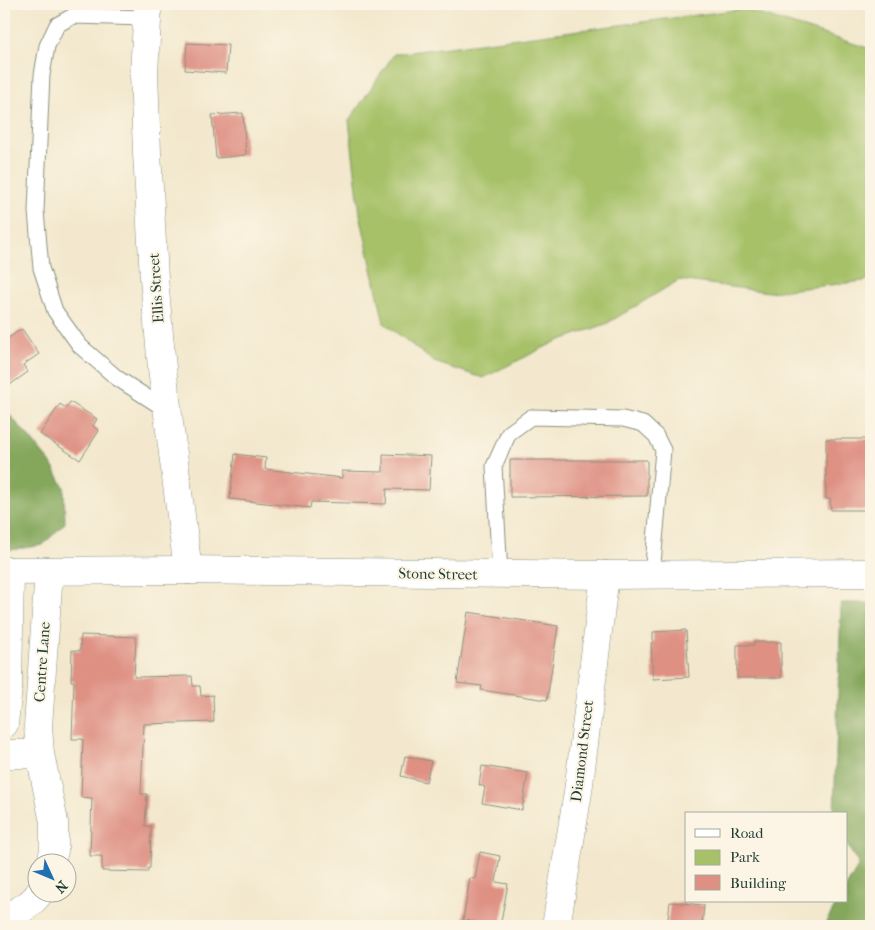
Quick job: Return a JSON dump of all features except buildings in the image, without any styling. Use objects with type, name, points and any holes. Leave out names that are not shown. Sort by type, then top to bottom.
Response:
[{"type":"street","name":"Ellis Street","points":[[147,11],[144,73],[146,153],[161,360],[188,570]]},
{"type":"street","name":"Stone Street","points":[[7,571],[188,570],[605,576],[871,573]]},
{"type":"street","points":[[4,724],[8,687],[7,571]]},
{"type":"street","name":"Centre Lane","points":[[49,571],[38,726],[40,754],[54,822],[54,852]]},
{"type":"street","name":"Diamond Street","points":[[556,926],[576,802],[605,576]]},
{"type":"street","points":[[4,754],[40,754]]},
{"type":"street","points":[[4,918],[18,912],[31,902]]},
{"type":"lane","points":[[147,11],[73,16],[57,25],[47,46],[42,75],[36,211],[41,268],[54,310],[80,346],[118,378],[168,411]]},
{"type":"lane","points":[[500,575],[494,466],[509,433],[531,417],[623,419],[643,424],[656,436],[663,450],[652,575]]},
{"type":"green space","points":[[743,9],[871,49],[871,278],[865,281],[769,292],[679,280],[606,324],[555,342],[483,378],[434,362],[384,323],[360,214],[349,121],[394,54]]},
{"type":"green space","points":[[4,408],[50,462],[64,487],[65,523],[43,545],[4,551]]},
{"type":"green space","points":[[841,603],[871,603],[871,926],[824,926],[837,902],[848,902],[848,884],[859,865],[848,846],[848,812],[834,812]]}]
